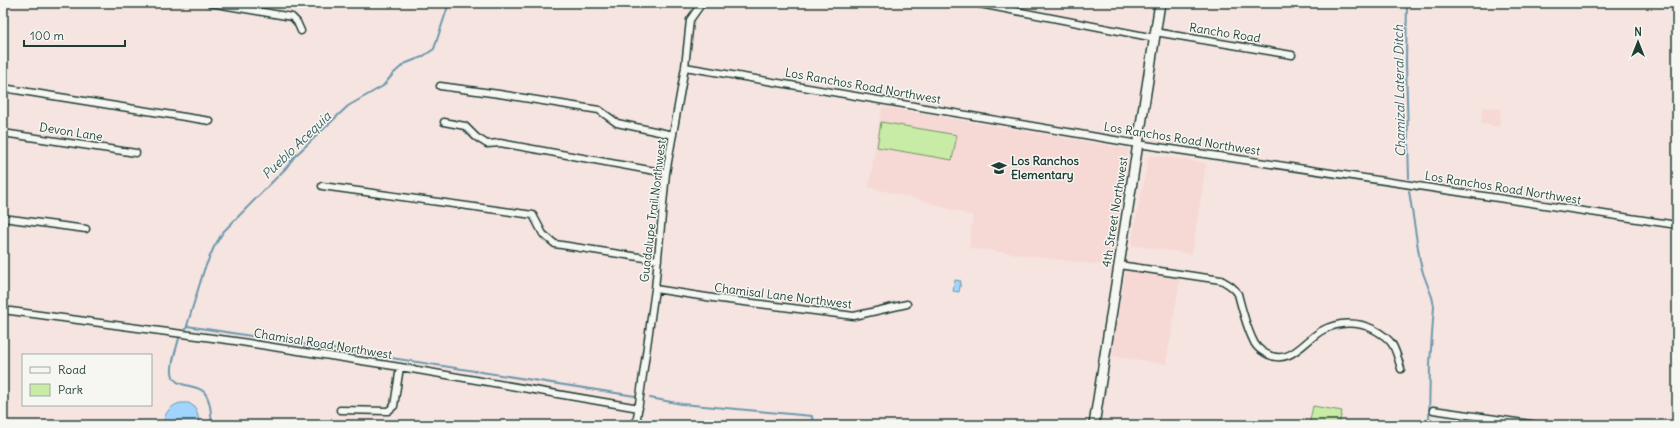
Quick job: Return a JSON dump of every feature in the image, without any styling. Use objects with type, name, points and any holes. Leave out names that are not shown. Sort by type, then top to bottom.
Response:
[{"type":"main road","name":"4th Street Northwest","points":[[1094,425],[1160,3]]},
{"type":"street","points":[[210,3],[292,17],[297,22],[301,31]]},
{"type":"street","name":"Guadalupe Trail Northwest","points":[[636,425],[655,289],[666,173],[685,67],[690,20],[702,3]]},
{"type":"street","name":"Rancho Road","points":[[975,3],[1155,35],[1292,55]]},
{"type":"street","name":"Los Ranchos Road Northwest","points":[[685,67],[1138,144],[1677,225]]},
{"type":"street","points":[[440,86],[599,110],[617,124],[673,135]]},
{"type":"street","points":[[3,88],[210,121]]},
{"type":"street","points":[[444,122],[465,126],[476,137],[487,144],[500,143],[666,173]]},
{"type":"street","name":"Devon Lane","points":[[3,133],[136,153]]},
{"type":"street","points":[[322,186],[533,215],[543,234],[555,244],[658,260]]},
{"type":"street","points":[[3,218],[86,229]]},
{"type":"street","points":[[1119,265],[1221,280],[1227,283],[1235,288],[1238,294],[1253,342],[1267,354],[1277,357],[1287,355],[1300,349],[1322,330],[1337,324],[1352,323],[1367,326],[1380,333],[1395,346],[1401,368]]},
{"type":"street","name":"Chamisal Lane Northwest","points":[[655,289],[854,316],[907,304]]},
{"type":"street","name":"Chamisal Road Northwest","points":[[3,310],[236,341],[400,367],[639,408]]},
{"type":"street","points":[[340,410],[388,411],[394,406],[400,367]]},
{"type":"street","points":[[1433,410],[1537,425]]},
{"type":"shaded area","points":[[1252,3],[1305,3],[1304,10],[1287,7],[1286,9]]},
{"type":"shaded area","name":"Los Ranchos Elementary","points":[[882,107],[1129,149],[1111,266],[969,248],[973,216],[917,199],[869,187]]},
{"type":"shaded area","points":[[1483,107],[1501,109],[1499,127],[1481,124]]},
{"type":"shaded area","points":[[1149,155],[1206,163],[1192,254],[1131,245]]},
{"type":"shaded area","points":[[1126,270],[1180,278],[1166,364],[1112,356]]},
{"type":"green space","points":[[881,122],[957,135],[952,160],[877,147]]},
{"type":"green space","points":[[1313,406],[1342,411],[1339,425],[1309,425]]},
{"type":"water","points":[[955,280],[961,281],[959,292],[953,291]]},
{"type":"water","points":[[180,403],[189,403],[196,408],[200,425],[156,425],[163,422],[167,412]]},
{"type":"waterway","name":"Pueblo Acequia","points":[[186,329],[204,270],[214,247],[223,232],[286,168],[295,156],[348,106],[383,86],[404,64],[422,57],[434,49],[449,3]]},
{"type":"waterway","name":"Chamizal Lateral Ditch","points":[[1407,3],[1406,62],[1409,178]]},
{"type":"waterway","name":"Chamizal Lateral Ditch","points":[[1409,191],[1420,261],[1434,306],[1430,363],[1429,425]]},
{"type":"waterway","points":[[187,326],[635,396]]},
{"type":"waterway","points":[[179,338],[172,363],[173,377],[180,383],[195,387],[204,392],[209,403],[212,425]]},
{"type":"waterway","points":[[650,398],[682,404],[812,416],[813,425]]},
{"type":"place","name":"Los Ranchos Elementary","points":[[999,168]]}]
